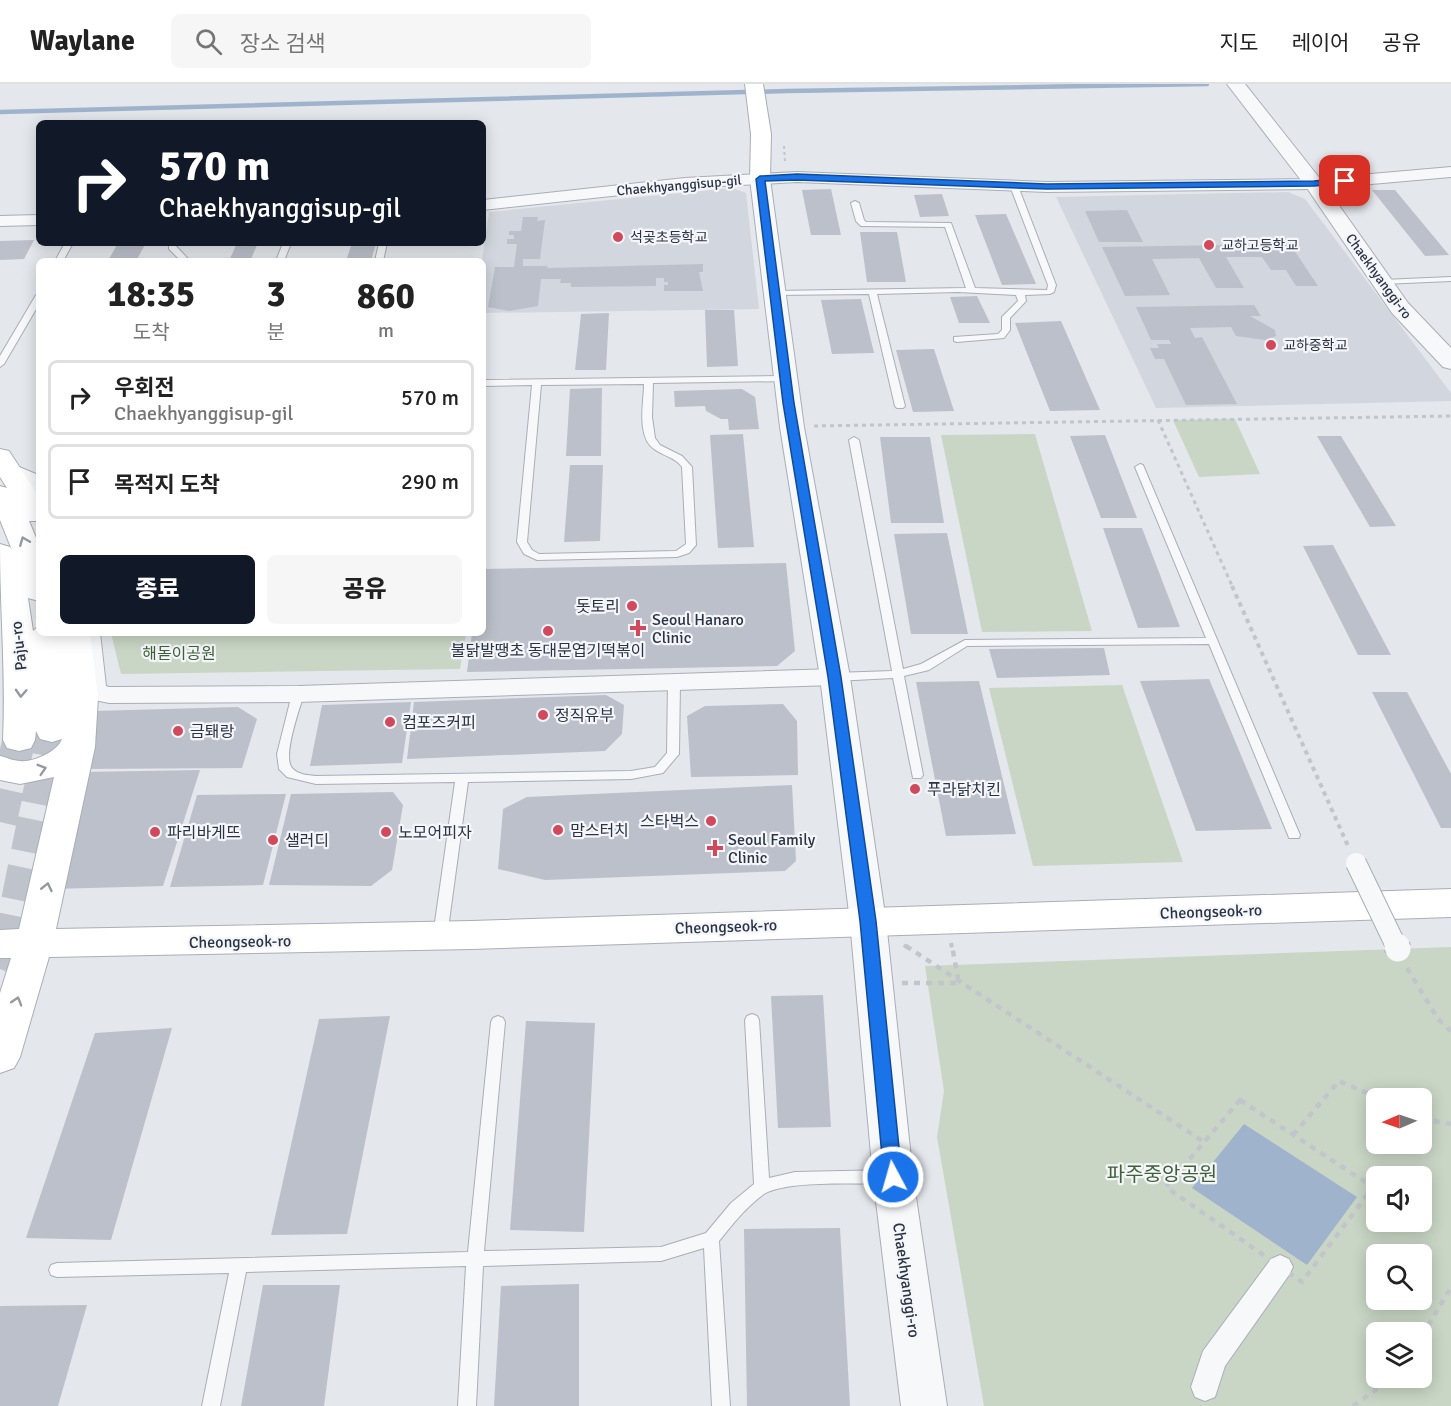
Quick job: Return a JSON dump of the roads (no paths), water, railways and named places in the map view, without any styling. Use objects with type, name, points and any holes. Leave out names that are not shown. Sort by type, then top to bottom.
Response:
[{"type":"main road","name":"Chaekhyanggi-ro","points":[[754,84],[761,134],[760,179]]},
{"type":"main road","points":[[2,473],[20,486],[36,518]]},
{"type":"main road","points":[[2,473],[36,581]]},
{"type":"main road","name":"Paju-ro","points":[[0,553],[13,602],[19,637],[22,678],[19,740]]},
{"type":"main road","name":"Paju-ro","points":[[48,636],[65,739]]},
{"type":"main road","points":[[0,767],[12,771],[37,771],[59,763],[65,739],[82,697],[75,636]]},
{"type":"main road","points":[[0,1057],[17,944],[65,739]]},
{"type":"main road","name":"Cheongseok-ro","points":[[17,944],[440,936],[1451,903]]},
{"type":"street","name":"Chaekhyanggi-ro","points":[[1236,84],[1314,184],[1400,308],[1451,362]]},
{"type":"street","name":"Chaekhyanggisup-gil","points":[[486,205],[685,183],[760,179],[856,179],[1014,186],[1314,184],[1451,172]]},
{"type":"street","name":"Chaekhyanggi-ro","points":[[760,179],[785,379],[835,677],[868,921],[893,1177],[924,1406]]},
{"type":"street","points":[[0,221],[36,220]]},
{"type":"street","points":[[2,473],[29,478],[36,493]]},
{"type":"street","points":[[88,636],[94,689],[99,693],[298,694],[835,677]]},
{"type":"street","points":[[1356,863],[1398,949]]},
{"type":"street","points":[[1205,1387],[1213,1360],[1280,1267]]},
{"type":"lane","points":[[774,293],[1050,291],[1052,285],[1014,186]]},
{"type":"lane","points":[[855,203],[860,221],[864,224],[948,225],[971,290]]},
{"type":"lane","points":[[172,247],[183,258]]},
{"type":"lane","points":[[1383,282],[1451,279]]},
{"type":"lane","points":[[872,291],[900,406]]},
{"type":"lane","points":[[957,339],[1001,336],[1006,330],[1006,317],[1022,301],[1020,293]]},
{"type":"lane","points":[[23,307],[36,307]]},
{"type":"lane","points":[[0,364],[36,307]]},
{"type":"lane","points":[[486,382],[785,379]]},
{"type":"lane","points":[[537,382],[522,542],[528,552],[537,557],[677,554],[685,551],[691,545],[687,466],[679,457],[658,447],[650,437],[648,380]]},
{"type":"lane","points":[[854,440],[917,775]]},
{"type":"lane","points":[[1140,467],[1294,835]]},
{"type":"lane","points":[[835,677],[898,674],[925,667],[965,643],[1213,641]]},
{"type":"lane","points":[[298,694],[283,755],[283,766],[290,773],[302,779],[631,775],[659,770],[673,754],[674,682]]},
{"type":"lane","points":[[440,936],[462,778]]},
{"type":"lane","points":[[752,1020],[762,1187]]},
{"type":"lane","points":[[467,1406],[476,1259],[498,1022]]},
{"type":"lane","points":[[57,1270],[661,1254],[711,1239],[737,1208],[762,1187],[795,1179],[893,1177]]},
{"type":"lane","points":[[711,1239],[721,1406]]},
{"type":"lane","points":[[211,1406],[239,1265]]},
{"type":"water","points":[[1244,1124],[1357,1197],[1307,1265],[1192,1188]]},
{"type":"waterway","points":[[0,112],[787,91],[1207,84]]},
{"type":"tunnel","points":[[8,948],[52,731]]},
{"type":"tunnel","points":[[0,822],[19,740]]},
{"type":"tunnel","points":[[0,969],[9,946]]},
{"type":"place","name":"석곶초등학교","points":[[618,237]]},
{"type":"place","name":"교하고등학교","points":[[1209,245]]},
{"type":"place","name":"교하중학교","points":[[1271,345]]},
{"type":"place","name":"돗토리","points":[[632,606]]},
{"type":"place","name":"Seoul Hanaro Clinic","points":[[638,628]]},
{"type":"place","name":"불닭발땡초 동대문엽기떡볶이","points":[[548,631]]},
{"type":"place","name":"정직유부","points":[[543,715]]},
{"type":"place","name":"컴포즈커피","points":[[390,722]]},
{"type":"place","name":"금퇘랑","points":[[178,731]]},
{"type":"place","name":"푸라닭치킨","points":[[915,789]]},
{"type":"place","name":"스타벅스","points":[[711,821]]},
{"type":"place","name":"맘스터치","points":[[558,830]]},
{"type":"place","name":"파리바게뜨","points":[[155,832]]},
{"type":"place","name":"노모어피자","points":[[386,832]]},
{"type":"place","name":"샐러디","points":[[273,840]]},
{"type":"place","name":"Seoul Family Clinic","points":[[715,848]]},
{"type":"park label","name":"해돋이공원","points":[[179,653]]},
{"type":"park label","name":"파주중앙공원","points":[[1162,1174]]}]
